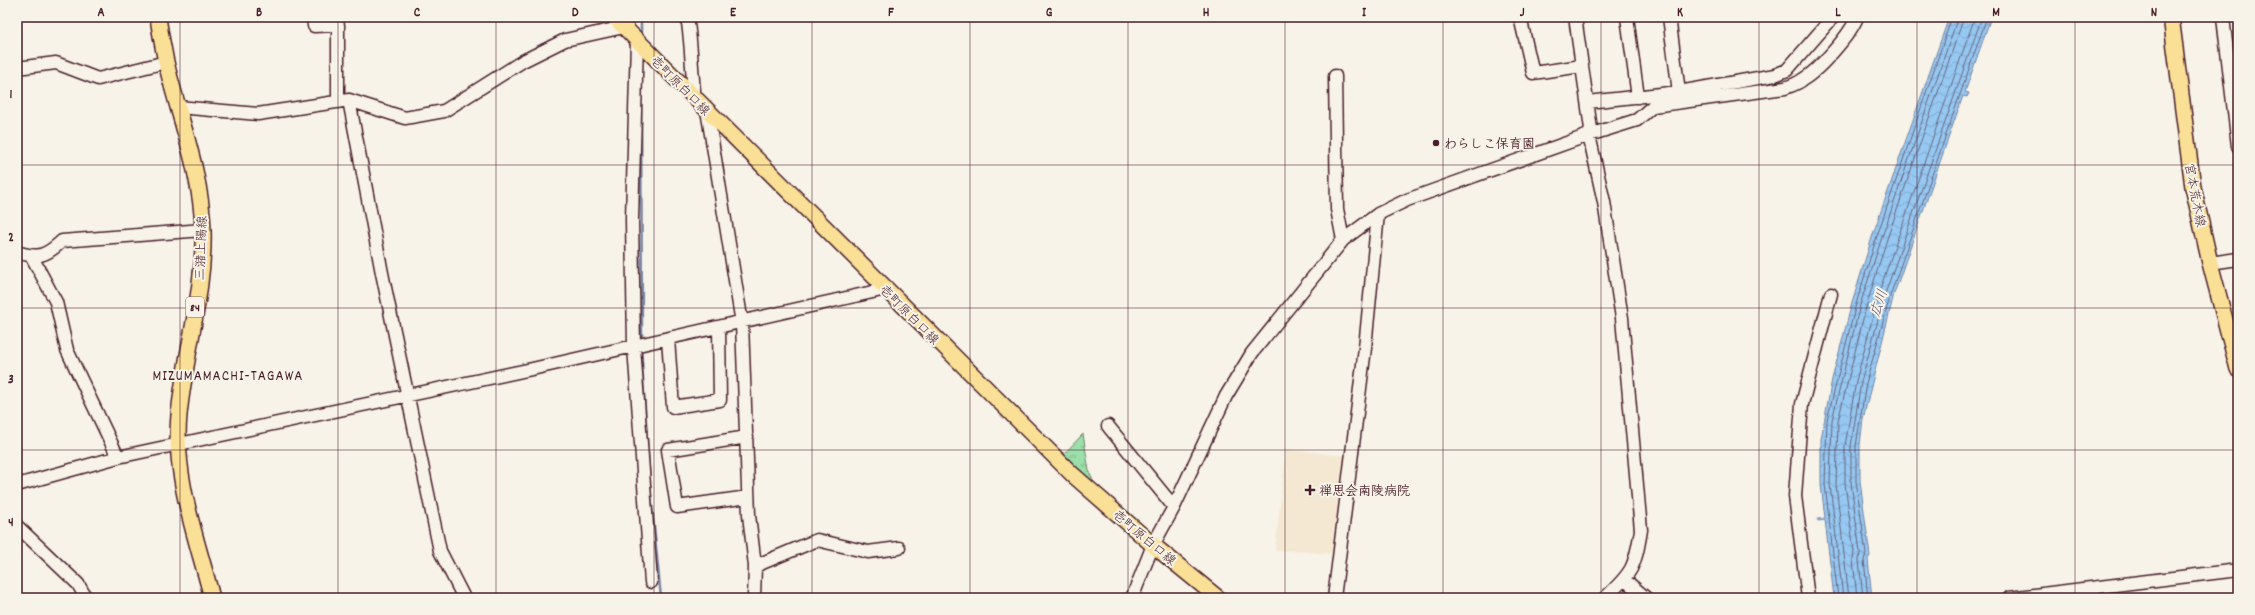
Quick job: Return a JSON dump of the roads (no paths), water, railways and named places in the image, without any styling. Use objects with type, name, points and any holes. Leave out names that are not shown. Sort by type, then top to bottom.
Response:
[{"type":"main road","name":"三潴上陽線","points":[[158,17],[166,62],[194,165],[203,230],[201,265],[179,416],[178,446],[179,466],[212,598]]},
{"type":"main road","name":"宮本荒木線","points":[[2171,17],[2193,187],[2210,263],[2238,369]]},
{"type":"main road","name":"壱町原白口線","points":[[619,22],[1072,474],[1153,546],[1218,598]]},
{"type":"street","points":[[313,17],[314,26],[338,25],[343,101],[408,396],[440,551],[464,598]]},
{"type":"street","points":[[687,17],[691,38],[691,70],[695,98]]},
{"type":"street","points":[[1520,17],[1533,73],[1582,66]]},
{"type":"street","points":[[1575,17],[1588,102],[1591,129],[1589,135],[1604,202],[1622,318],[1641,530],[1636,562],[1625,580],[1605,598]]},
{"type":"street","points":[[1627,17],[1638,97]]},
{"type":"street","points":[[1669,17],[1679,92]]},
{"type":"street","points":[[1588,102],[1679,92],[1754,79],[1787,70],[1833,17]]},
{"type":"street","points":[[1132,598],[1153,546],[1174,507],[1226,396],[1252,353],[1343,240],[1378,214],[1406,200],[1589,135],[1637,120],[1653,106],[1785,88],[1803,80],[1833,52],[1854,24],[1857,17]]},
{"type":"street","points":[[2223,17],[2238,146]]},
{"type":"street","points":[[178,107],[258,114],[343,101],[405,118],[444,111],[523,61],[565,40],[619,22]]},
{"type":"street","points":[[637,41],[632,220],[634,347],[651,582]]},
{"type":"street","points":[[17,68],[56,63],[98,79],[166,62]]},
{"type":"street","points":[[1335,76],[1337,209],[1343,240]]},
{"type":"street","points":[[707,110],[742,323],[748,497],[755,566],[754,598]]},
{"type":"street","points":[[1334,598],[1365,348],[1378,214]]},
{"type":"street","points":[[17,252],[32,257],[50,253],[62,241],[203,230]]},
{"type":"street","points":[[32,257],[56,302],[67,350],[118,457]]},
{"type":"street","points":[[2210,263],[2238,259]]},
{"type":"street","points":[[17,485],[118,457],[178,446],[634,347],[886,289]]},
{"type":"street","points":[[1808,598],[1795,496],[1802,404],[1831,294]]},
{"type":"street","points":[[668,339],[673,407],[720,400],[719,328]]},
{"type":"street","points":[[1108,426],[1174,507]]},
{"type":"street","points":[[747,437],[668,450],[677,507],[748,497]]},
{"type":"street","points":[[17,526],[78,584],[86,598]]},
{"type":"street","points":[[755,566],[817,540],[868,552],[899,548]]},
{"type":"street","points":[[2008,598],[2238,570]]},
{"type":"street","points":[[1625,580],[1646,598]]},
{"type":"water","name":"広川","points":[[1949,17],[1991,17],[1965,92],[1969,93],[1967,97],[1963,96],[1894,294],[1863,419],[1860,445],[1860,481],[1870,556],[1868,559],[1872,598],[1834,598],[1825,520],[1818,521],[1818,519],[1825,518],[1821,485],[1821,439],[1832,379],[1852,303],[1873,234]]},
{"type":"waterway","points":[[641,17],[641,35]]},
{"type":"waterway","points":[[641,93],[642,340]]},
{"type":"waterway","points":[[641,347],[650,485],[661,598]]},
{"type":"place","name":"わらしこ保育園","points":[[1436,143]]},
{"type":"place","name":"禅思会南陵病院","points":[[1310,490]]},
{"type":"district","name":"MIZUMAMACHI-TAGAWA","points":[[228,375]]}]
